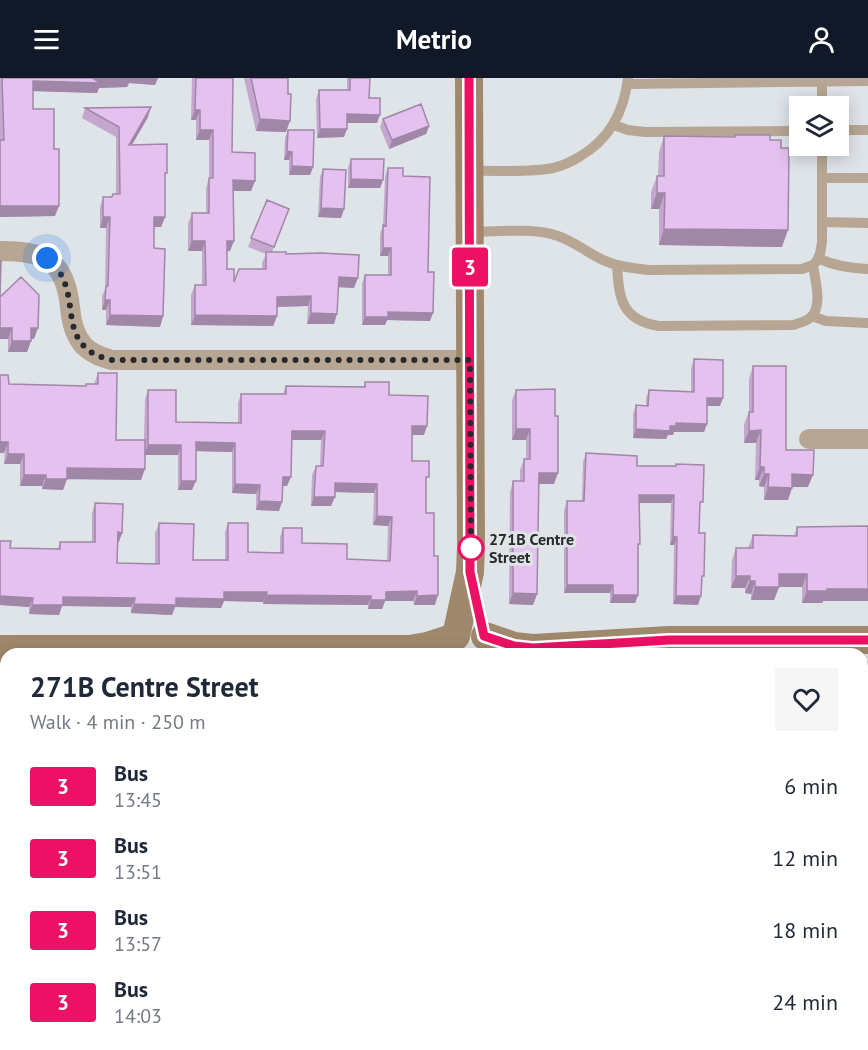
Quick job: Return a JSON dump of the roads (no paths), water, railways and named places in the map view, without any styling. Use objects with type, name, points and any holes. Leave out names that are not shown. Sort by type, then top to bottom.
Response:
[{"type":"street","points":[[452,642],[470,572],[469,78]]},
{"type":"street","points":[[0,251],[35,253],[47,258],[64,279],[75,333],[83,345],[95,355],[112,360],[470,360]]},
{"type":"street","points":[[809,440],[868,439]]},
{"type":"street","points":[[470,572],[488,642]]},
{"type":"street","points":[[415,648],[452,642],[470,631],[477,632],[488,642],[533,648],[669,640],[784,647],[868,640]]},
{"type":"lane","points":[[822,80],[822,96]]},
{"type":"lane","points":[[470,171],[539,170],[561,166],[582,155],[614,125],[625,99],[628,81],[868,81]]},
{"type":"lane","points":[[614,125],[645,132],[789,130]]},
{"type":"lane","points":[[849,130],[868,130]]},
{"type":"lane","points":[[617,265],[621,299],[627,311],[646,324],[659,326],[793,325],[805,321],[812,316],[817,304],[816,262],[822,242],[822,156]]},
{"type":"lane","points":[[822,178],[868,178]]},
{"type":"lane","points":[[822,222],[868,223]]},
{"type":"lane","points":[[470,232],[547,233],[574,243],[617,265],[648,270],[802,269],[816,262],[868,269]]},
{"type":"lane","points":[[812,316],[826,321],[868,323]]},
{"type":"place","name":"271B Centre Street","points":[[471,548]]}]
